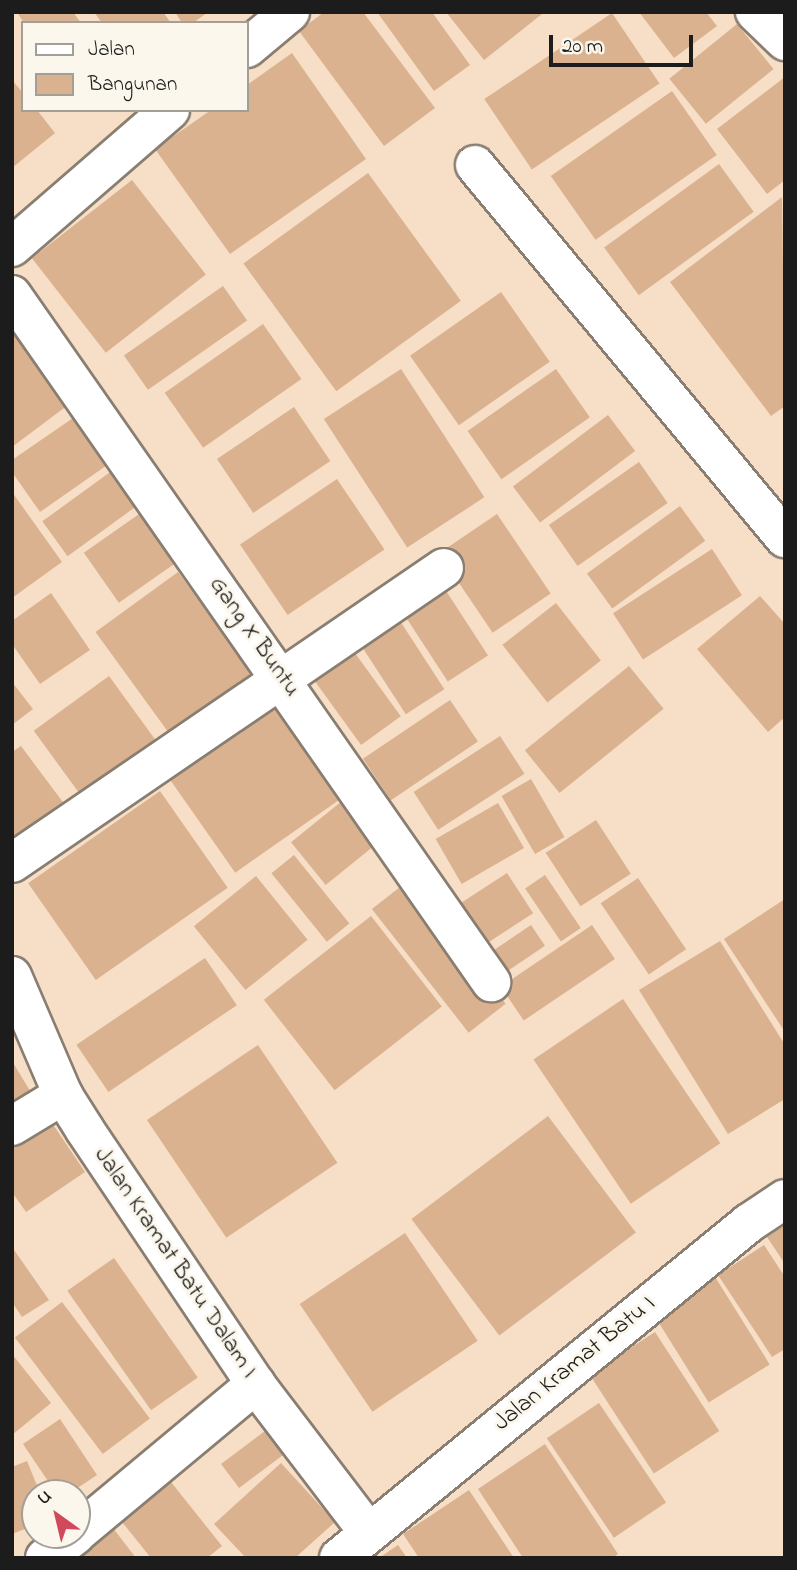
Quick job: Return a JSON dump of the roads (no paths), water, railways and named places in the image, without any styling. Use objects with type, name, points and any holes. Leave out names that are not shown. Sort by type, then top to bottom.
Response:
[{"type":"street","points":[[248,46],[290,12]]},
{"type":"street","points":[[755,12],[785,41]]},
{"type":"street","points":[[12,247],[168,112]]},
{"type":"street","points":[[475,166],[785,538]]},
{"type":"street","name":"Gang X Buntu","points":[[12,295],[281,675],[491,982]]},
{"type":"street","points":[[12,863],[281,675],[444,568]]},
{"type":"street","name":"Jalan Kramat Batu Dalam I","points":[[12,976],[63,1095],[256,1384],[368,1532]]},
{"type":"street","points":[[12,1126],[63,1095]]},
{"type":"street","name":"Jalan Kramat Batu I","points":[[339,1558],[785,1199]]},
{"type":"street","points":[[91,1522],[256,1384]]}]
